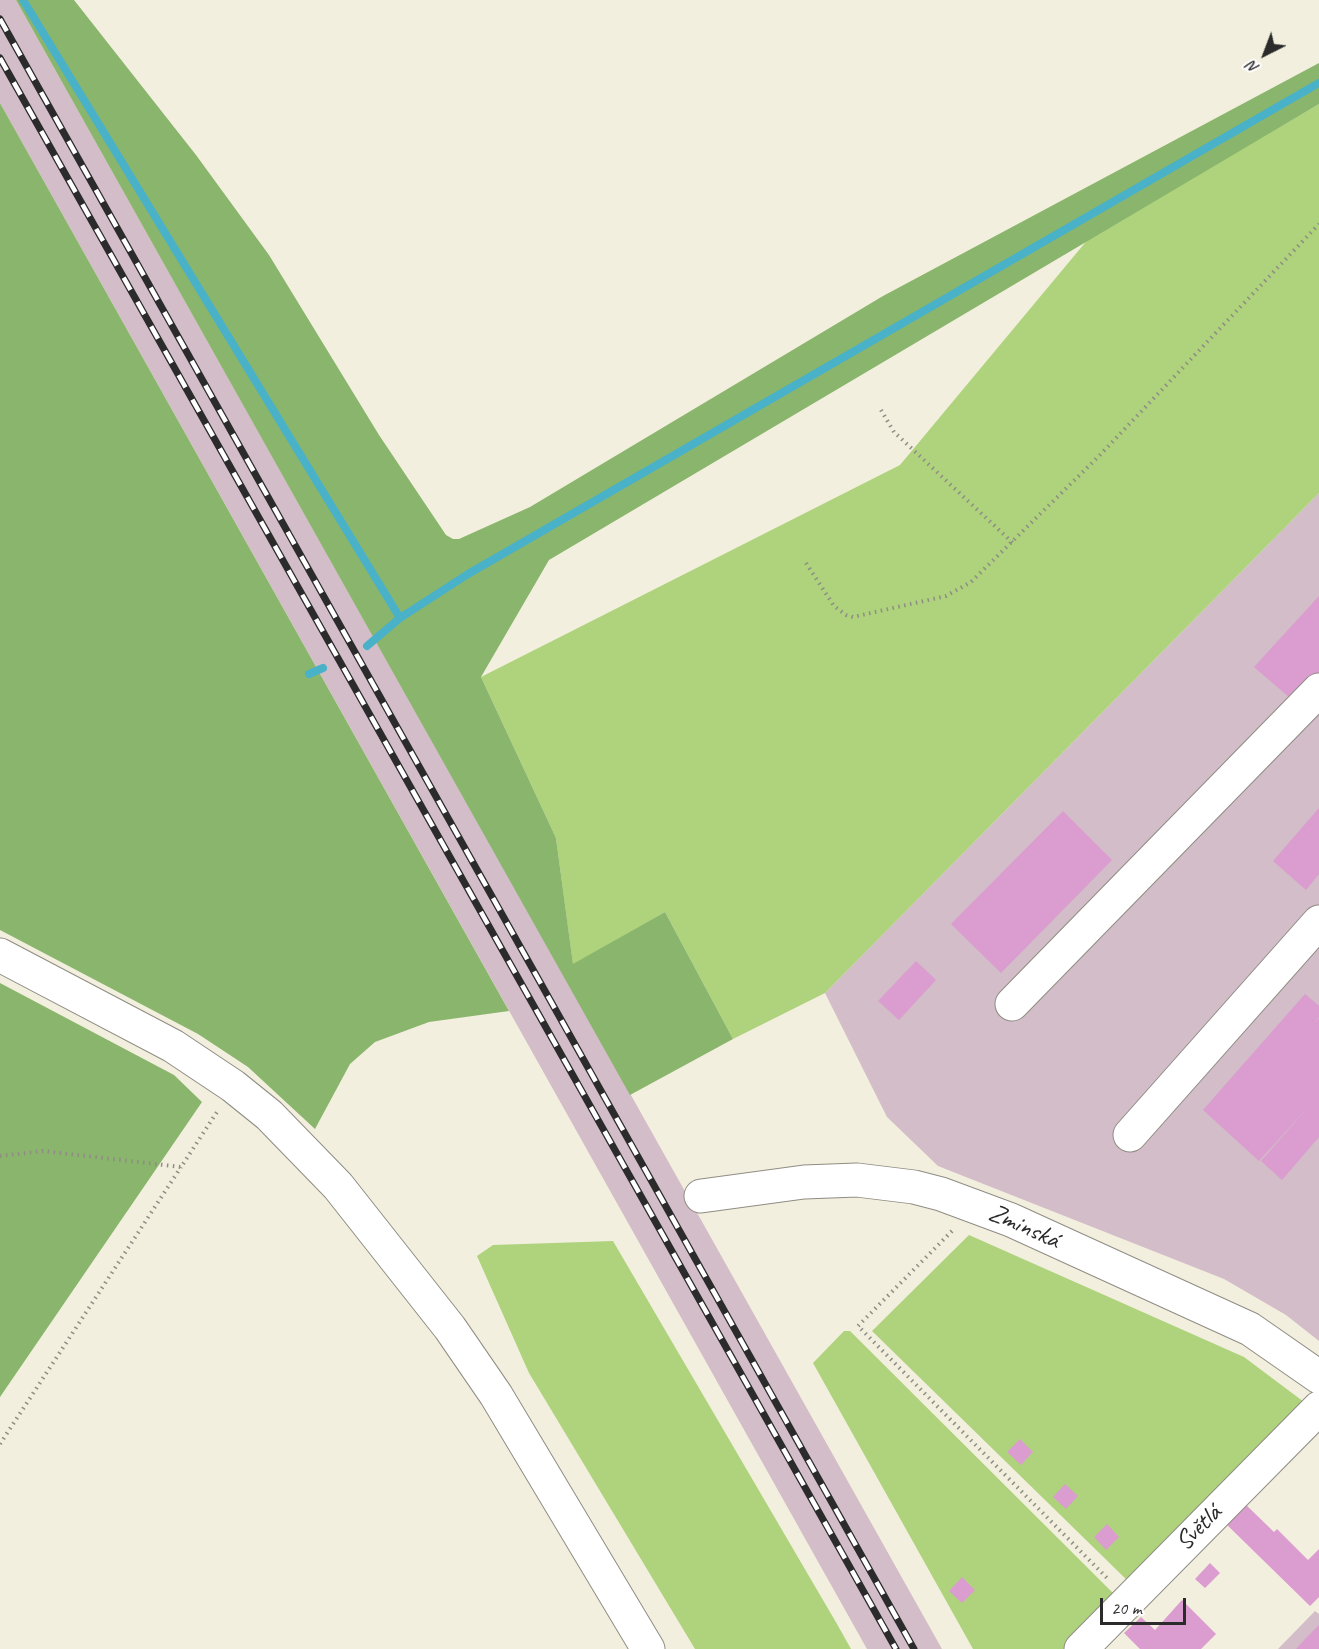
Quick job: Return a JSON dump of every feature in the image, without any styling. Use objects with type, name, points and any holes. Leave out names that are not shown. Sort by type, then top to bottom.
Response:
[{"type":"street","points":[[1012,1004],[1319,690]]},
{"type":"street","points":[[1130,1135],[1319,922]]},
{"type":"street","points":[[0,955],[173,1046],[233,1086],[269,1115],[338,1186],[450,1328],[547,1478],[648,1649]]},
{"type":"street","name":"Zminská","points":[[701,1196],[804,1182],[857,1180],[914,1187],[977,1206],[1250,1329],[1319,1377]]},
{"type":"street","name":"Světlá","points":[[1081,1649],[1319,1408]]},
{"type":"path","points":[[806,563],[834,606],[846,615],[854,617],[945,596],[971,582],[1013,543],[1319,224]]},
{"type":"path","points":[[881,410],[894,432],[1013,543]]},
{"type":"path","points":[[0,1444],[233,1086]]},
{"type":"path","points":[[0,1156],[43,1151],[181,1167]]},
{"type":"path","points":[[977,1206],[858,1326],[1129,1600]]},
{"type":"shaded area","points":[[0,0],[16,0],[942,1649],[867,1649],[0,103]]},
{"type":"shaded area","points":[[1319,493],[1319,1341],[1286,1315],[1224,1279],[938,1166],[887,1117],[825,993]]},
{"type":"shaded area","points":[[1315,1611],[1319,1614],[1319,1649],[1278,1649]]},
{"type":"green space","points":[[16,0],[74,0],[196,155],[269,255],[379,435],[446,535],[453,539],[459,539],[530,507],[883,296],[1319,63],[1319,104],[549,560],[481,677],[556,838],[573,964],[665,912],[733,1039],[630,1095]]},
{"type":"green space","points":[[0,103],[509,1011],[429,1022],[375,1042],[350,1064],[315,1129],[248,1067],[198,1034],[0,930]]},
{"type":"green space","points":[[1319,104],[1319,493],[825,993],[733,1039],[665,912],[573,965],[556,838],[481,677],[900,465],[1089,238]]},
{"type":"green space","points":[[0,983],[174,1075],[202,1102],[0,1397]]},
{"type":"green space","points":[[969,1235],[1244,1357],[1308,1405],[1131,1584],[872,1331]]},
{"type":"green space","points":[[613,1241],[851,1649],[695,1649],[529,1373],[477,1256],[493,1245]]},
{"type":"green space","points":[[844,1331],[850,1331],[1118,1598],[1068,1649],[973,1649],[813,1363]]},
{"type":"building","points":[[1319,596],[1319,678],[1297,704],[1254,667]]},
{"type":"building","points":[[1319,808],[1319,874],[1306,890],[1273,861]]},
{"type":"building","points":[[1063,811],[1112,860],[1001,973],[951,924]]},
{"type":"building","points":[[916,961],[936,980],[899,1020],[878,1001]]},
{"type":"building","points":[[1305,994],[1319,1006],[1319,1017],[1313,1024],[1319,1018],[1319,1137],[1282,1180],[1261,1161],[1309,1106],[1259,1161],[1203,1110]]},
{"type":"building","points":[[1020,1439],[1033,1452],[1021,1465],[1007,1452]]},
{"type":"building","points":[[1065,1484],[1078,1496],[1066,1509],[1053,1497]]},
{"type":"building","points":[[1242,1501],[1274,1532],[1277,1529],[1308,1560],[1319,1549],[1319,1597],[1310,1606],[1223,1521]]},
{"type":"building","points":[[1107,1524],[1119,1537],[1106,1550],[1094,1537]]},
{"type":"building","points":[[1210,1563],[1220,1573],[1205,1588],[1195,1579]]},
{"type":"building","points":[[962,1577],[975,1590],[962,1603],[949,1591]]},
{"type":"building","points":[[1182,1600],[1216,1634],[1201,1649],[1140,1649],[1124,1633],[1141,1617],[1155,1630]]},
{"type":"building","points":[[1319,1625],[1319,1649],[1296,1649],[1308,1636]]},
{"type":"waterway","points":[[23,0],[400,618]]},
{"type":"waterway","points":[[367,646],[400,618],[468,574],[1319,83]]},
{"type":"waterway","points":[[309,674],[323,668]]},
{"type":"railway","points":[[0,19],[914,1649]]},
{"type":"railway","points":[[0,58],[896,1649]]}]
